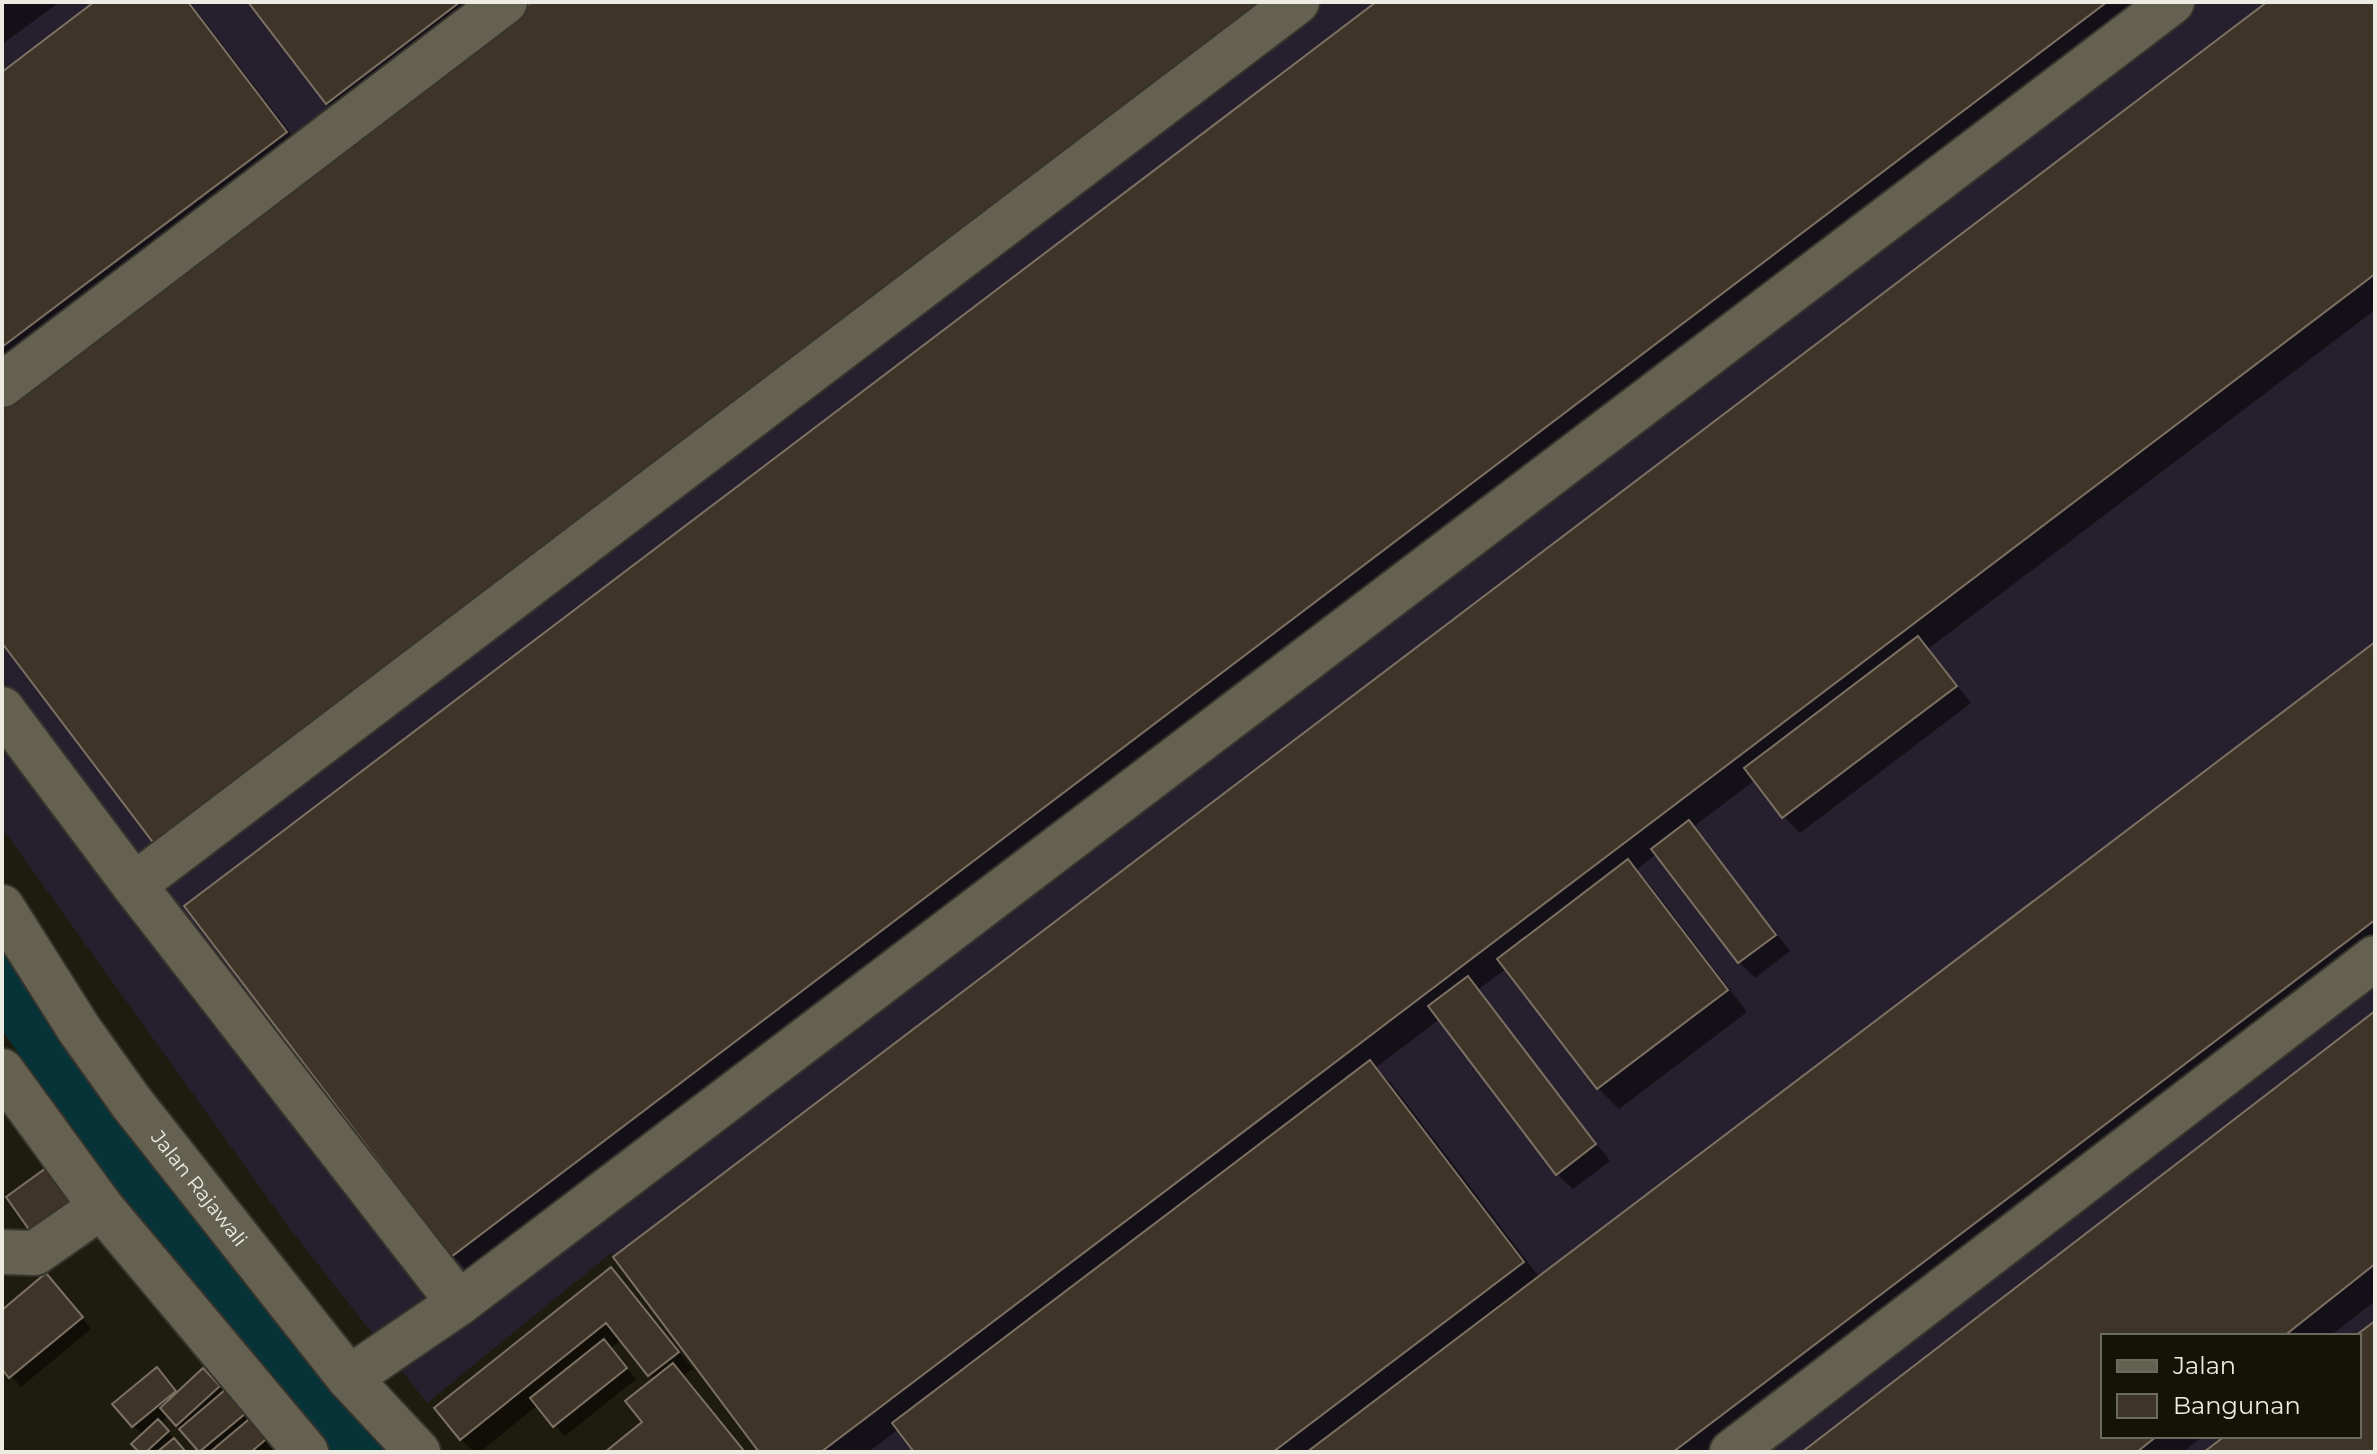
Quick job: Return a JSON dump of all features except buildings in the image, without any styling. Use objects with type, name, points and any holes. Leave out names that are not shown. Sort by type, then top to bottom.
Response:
[{"type":"street","points":[[2,385],[505,2]]},
{"type":"street","points":[[134,885],[1297,2]]},
{"type":"street","points":[[349,1378],[459,1303],[2172,2]]},
{"type":"street","points":[[2,709],[134,885],[459,1303]]},
{"type":"street","name":"Jalan Rajawali","points":[[2,907],[79,1029],[131,1102],[349,1378],[418,1452]]},
{"type":"street","points":[[1732,1452],[2375,958]]},
{"type":"street","points":[[2,1071],[101,1207],[306,1452]]},
{"type":"street","points":[[2,1252],[35,1253],[101,1207]]},
{"type":"shaded area","points":[[2,2],[2375,2],[2375,1452],[762,1452],[611,1253],[427,1403],[287,1225],[2,828]]},
{"type":"waterway","points":[[2,969],[279,1365],[371,1452]]}]
